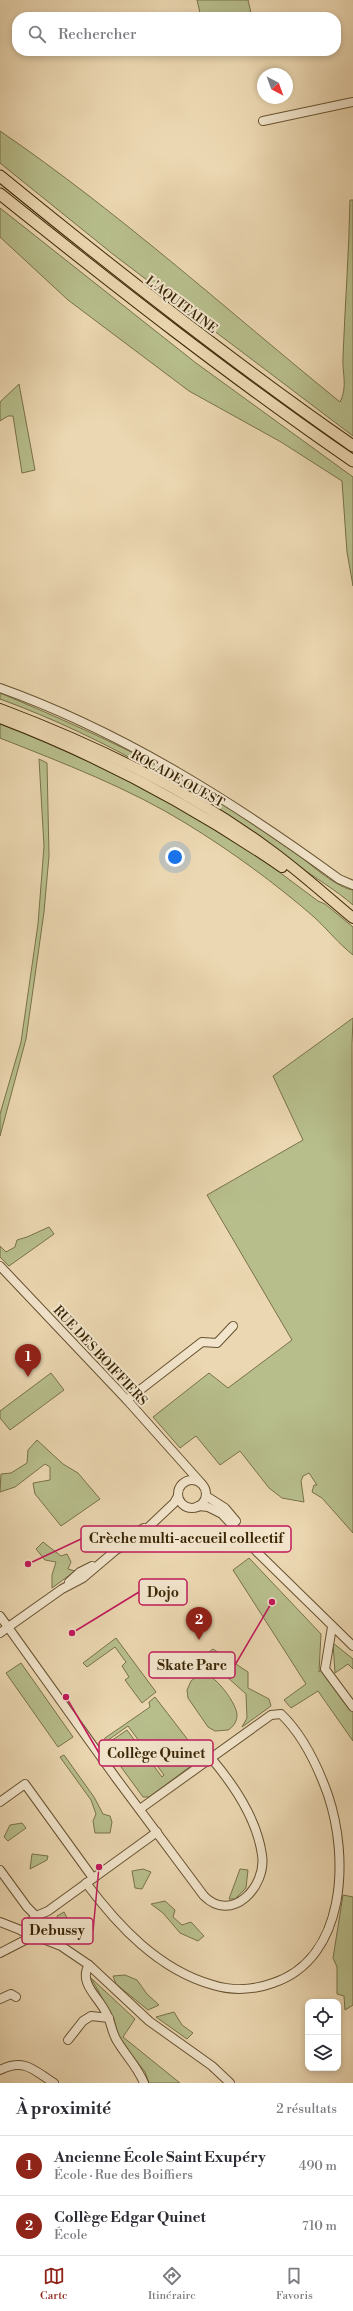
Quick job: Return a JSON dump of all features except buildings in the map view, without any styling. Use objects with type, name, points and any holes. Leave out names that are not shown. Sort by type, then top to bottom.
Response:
[{"type":"highway","name":"L'AQUITAINE","points":[[0,176],[142,292],[276,392],[353,446]]},
{"type":"highway","name":"L'AQUITAINE","points":[[0,194],[134,302],[268,403],[353,461]]},
{"type":"main road","name":"ROCADE OUEST","points":[[0,709],[88,746],[186,795],[265,846],[308,878],[327,897]]},
{"type":"main road","name":"ROCADE OUEST","points":[[0,718],[69,745],[174,798],[257,849],[327,897],[353,918]]},
{"type":"street","points":[[263,121],[353,102]]},
{"type":"street","points":[[0,688],[71,717],[134,749],[262,823],[339,879],[353,885]]},
{"type":"street","name":"RUE DES BOIFFIERS","points":[[0,1266],[127,1400],[201,1484]]},
{"type":"street","points":[[127,1400],[202,1342],[217,1344],[233,1326]]},
{"type":"street","points":[[183,1462],[186,1470],[186,1481]]},
{"type":"street","points":[[0,1633],[62,1589],[80,1572],[100,1562],[116,1550],[136,1540],[156,1522],[178,1496],[181,1486],[186,1481],[194,1480],[201,1484],[205,1489],[206,1496],[204,1501],[198,1506]]},
{"type":"street","points":[[178,1496],[185,1506]]},
{"type":"street","points":[[206,1496],[230,1513],[259,1554],[353,1646]]},
{"type":"street","points":[[156,1522],[185,1506],[208,1507],[222,1514],[246,1537]]},
{"type":"street","points":[[0,1616],[140,1809],[209,1900],[217,1905],[238,1904],[250,1895],[261,1876],[263,1864],[261,1846],[249,1815],[237,1792],[211,1758]]},
{"type":"street","points":[[332,1626],[325,1669],[353,1707]]},
{"type":"street","points":[[0,1802],[25,1784],[116,1922],[145,1948],[181,1971],[212,1985],[237,1989],[267,1985],[280,1981],[304,1965],[321,1943],[330,1926],[339,1881],[339,1840],[331,1804],[317,1768],[291,1727],[278,1714],[271,1715],[140,1809]]},
{"type":"street","points":[[22,1931],[36,1916],[48,1910],[157,1832]]},
{"type":"street","points":[[0,1870],[36,1916]]},
{"type":"street","points":[[0,1922],[61,1946],[88,1965],[149,2021],[212,2066],[230,2083]]},
{"type":"street","points":[[0,1953],[33,1936]]},
{"type":"street","points":[[88,1965],[85,1974],[88,1985],[109,2018],[117,2041],[138,2068],[144,2083]]},
{"type":"street","points":[[0,1999],[11,1994],[16,1997]]},
{"type":"street","points":[[68,2040],[83,2021],[91,2016],[109,2018]]},
{"type":"street","points":[[0,2070],[12,2064],[25,2064],[54,2083]]},
{"type":"green space","points":[[197,0],[248,0],[251,12],[200,12]]},
{"type":"green space","points":[[0,131],[44,162],[131,229],[340,402],[344,391],[343,357],[350,200],[353,200],[353,436],[114,255],[0,163]]},
{"type":"green space","points":[[0,208],[196,363],[353,477],[353,586],[347,552],[342,481],[281,442],[189,391],[68,300],[0,237]]},
{"type":"green space","points":[[19,384],[35,470],[22,473],[13,416],[8,416],[0,421],[0,402]]},
{"type":"green space","points":[[0,693],[107,740],[211,795],[276,837],[324,875],[344,887],[353,890],[353,905],[333,889],[262,839],[191,793],[154,771],[79,732],[0,699]]},
{"type":"green space","points":[[0,722],[59,745],[117,772],[174,802],[228,835],[318,901],[325,904],[353,927],[353,955],[299,904],[220,845],[165,811],[142,799],[72,767],[0,738]]},
{"type":"green space","points":[[39,759],[47,763],[49,856],[44,912],[26,1039],[0,1136],[0,1114],[21,1042],[38,924],[44,846]]},
{"type":"green space","points":[[353,1018],[353,1533],[322,1498],[312,1492],[314,1485],[317,1485],[309,1473],[303,1476],[301,1481],[304,1502],[282,1498],[269,1488],[240,1451],[220,1465],[196,1436],[180,1448],[153,1417],[209,1373],[228,1388],[292,1340],[207,1195],[303,1140],[273,1076]]},
{"type":"green space","points":[[49,1227],[54,1234],[9,1266],[0,1257],[0,1246],[6,1252],[15,1247],[17,1240]]},
{"type":"green space","points":[[51,1373],[64,1390],[10,1430],[0,1418],[0,1411]]},
{"type":"green space","points":[[37,1440],[63,1464],[78,1473],[100,1499],[61,1526],[35,1494],[33,1483],[50,1480],[50,1467],[45,1464],[15,1487],[0,1492],[1,1474],[11,1473],[27,1463],[28,1450]]},
{"type":"green space","points":[[43,1542],[61,1556],[67,1554],[71,1562],[68,1569],[75,1571],[52,1588],[52,1575],[56,1562],[45,1560],[36,1549]]},
{"type":"green space","points":[[249,1558],[321,1634],[319,1672],[323,1669],[353,1711],[353,1741],[318,1691],[291,1708],[284,1700],[306,1684],[233,1570]]},
{"type":"green space","points":[[116,1638],[156,1692],[142,1703],[125,1680],[129,1677],[122,1666],[126,1662],[115,1647],[87,1667],[83,1663]]},
{"type":"green space","points":[[333,1643],[353,1659],[353,1669],[348,1664],[335,1673]]},
{"type":"green space","points":[[213,1649],[248,1672],[248,1688],[269,1699],[271,1706],[242,1727],[247,1718],[246,1694],[217,1668],[210,1666],[198,1671],[193,1664]]},
{"type":"green space","points":[[21,1663],[73,1737],[58,1747],[6,1673]]},
{"type":"green space","points":[[205,1674],[210,1676],[220,1685],[234,1704],[237,1718],[233,1726],[228,1730],[215,1731],[208,1727],[188,1698],[187,1690],[191,1681],[197,1676]]},
{"type":"green space","points":[[155,1697],[198,1753],[195,1763],[149,1797],[143,1797],[105,1745],[127,1730],[162,1777],[164,1775],[128,1726],[104,1743],[105,1738],[150,1707],[149,1702]]},
{"type":"green space","points":[[64,1755],[94,1797],[103,1814],[110,1816],[112,1822],[110,1833],[95,1833],[93,1821],[96,1814],[91,1800],[60,1757]]},
{"type":"green space","points":[[22,1823],[26,1828],[8,1841],[4,1837],[10,1825]]},
{"type":"green space","points":[[32,1854],[48,1856],[47,1860],[30,1869]]},
{"type":"green space","points":[[143,1869],[151,1872],[142,1889],[135,1888],[132,1871]]},
{"type":"green space","points":[[240,1869],[248,1870],[246,1888],[235,1899],[229,1899]]},
{"type":"green space","points":[[343,1895],[353,1897],[353,2005],[345,2010],[344,1996],[337,1994],[337,1967],[333,1958]]},
{"type":"green space","points":[[165,1901],[175,1910],[173,1917],[182,1925],[191,1922],[204,1936],[198,1941],[180,1933],[163,1913],[151,1904]]},
{"type":"green space","points":[[64,1912],[70,1924],[67,1934],[59,1938],[38,1932],[42,1926],[59,1927],[57,1916]]},
{"type":"green space","points":[[125,1975],[137,1980],[147,1994],[159,2005],[148,2010],[116,1984],[113,1976]]},
{"type":"green space","points":[[91,1978],[135,2019],[123,2037],[180,2083],[149,2083],[145,2072],[118,2037],[114,2019]]},
{"type":"green space","points":[[174,2012],[182,2025],[193,2033],[187,2039],[156,2017]]},
{"type":"place","name":"Ancienne École Saint Exupéry","points":[[28,1377]]},
{"type":"place","name":"Crèche multi-accueil collectif","points":[[28,1564]]},
{"type":"place","name":"Skate Parc","points":[[272,1602]]},
{"type":"place","name":"Dojo","points":[[72,1633]]},
{"type":"place","name":"Collège Edgar Quinet","points":[[199,1640]]},
{"type":"place","name":"Collège Quinet","points":[[66,1697]]},
{"type":"place","name":"Debussy","points":[[99,1867]]}]
